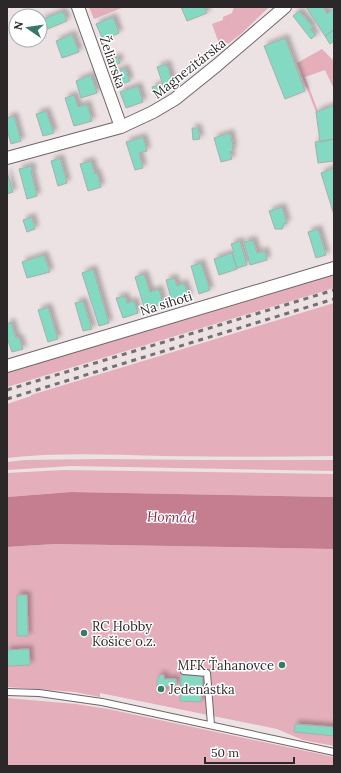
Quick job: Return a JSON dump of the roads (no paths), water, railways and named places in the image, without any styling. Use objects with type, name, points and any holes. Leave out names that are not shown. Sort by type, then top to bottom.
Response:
[{"type":"street","name":"Želiarska","points":[[78,7],[121,126]]},
{"type":"street","name":"Magnezitárska","points":[[7,158],[121,126],[153,112],[175,99],[216,66],[284,7]]},
{"type":"street","name":"Na sihoti","points":[[7,366],[334,268]]},
{"type":"lane","points":[[184,671],[207,673],[211,725]]},
{"type":"lane","points":[[7,692],[39,694],[86,700],[334,752]]},
{"type":"water","name":"Hornád","points":[[71,492],[334,497],[334,549],[55,544],[7,547],[7,497]]},
{"type":"railway","points":[[7,390],[334,290]]},
{"type":"railway","points":[[7,399],[334,299]]},
{"type":"place","name":"RC Hobby Košice o.z.","points":[[84,633]]},
{"type":"place","name":"MFK Ťahanovce","points":[[282,665]]},
{"type":"place","name":"Jedenástka","points":[[161,689]]}]
